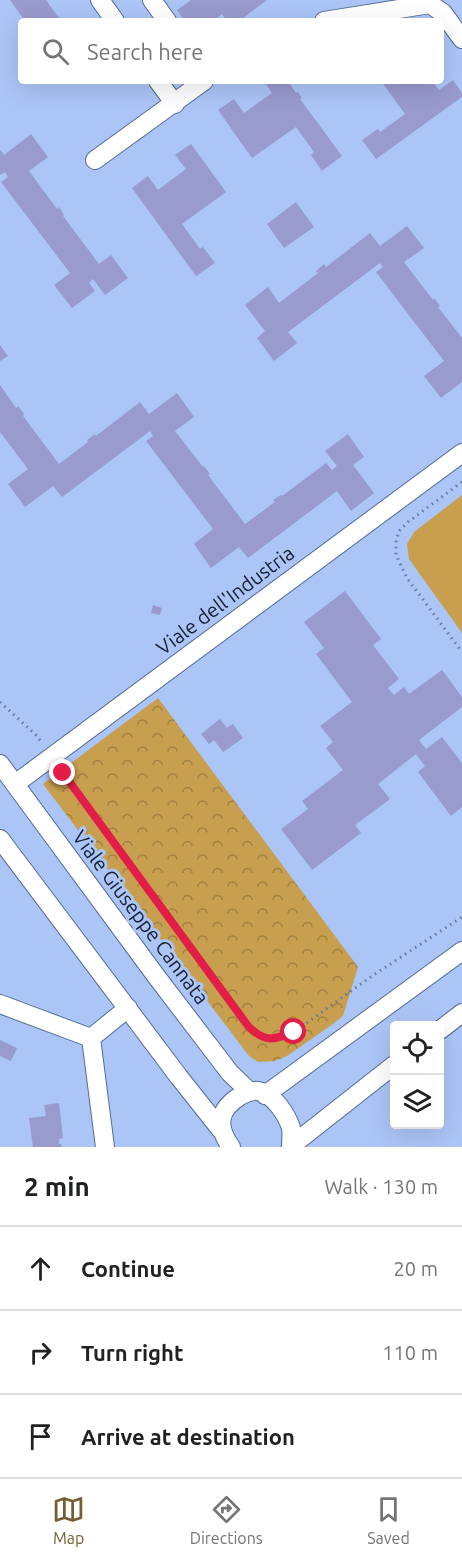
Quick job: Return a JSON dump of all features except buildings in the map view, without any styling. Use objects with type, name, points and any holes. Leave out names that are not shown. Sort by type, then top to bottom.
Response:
[{"type":"street","points":[[99,0],[113,18]]},
{"type":"street","points":[[152,0],[165,18]]},
{"type":"street","points":[[343,18],[430,4],[443,13],[462,39]]},
{"type":"street","points":[[160,84],[175,104]]},
{"type":"street","points":[[95,160],[200,84]]},
{"type":"street","name":"Viale dell'Industria","points":[[15,784],[462,453]]},
{"type":"street","name":"Viale Giuseppe Cannata","points":[[0,764],[230,1073],[258,1094],[272,1098],[283,1112],[291,1129],[291,1146]]},
{"type":"street","points":[[0,839],[221,1130],[231,1147]]},
{"type":"street","points":[[221,1130],[222,1113],[231,1102],[244,1094],[258,1094],[462,951]]},
{"type":"street","points":[[0,1004],[92,1038]]},
{"type":"street","points":[[92,1038],[128,1008]]},
{"type":"street","points":[[444,1027],[462,1013]]},
{"type":"street","points":[[92,1038],[105,1147]]},
{"type":"street","points":[[291,1146],[390,1068]]},
{"type":"path","points":[[462,482],[399,531],[396,555],[407,578],[462,652]]},
{"type":"path","points":[[0,702],[36,735],[248,1026],[265,1039],[273,1039],[294,1032],[372,976],[462,917]]},
{"type":"green space","points":[[462,495],[462,633],[409,559],[407,544],[414,532]]},
{"type":"green space","points":[[158,698],[358,967],[343,1016],[287,1056],[275,1061],[258,1062],[249,1056],[43,784]]},
{"type":"route","points":[[63,773],[248,1026],[265,1039],[282,1037],[294,1032]]}]
